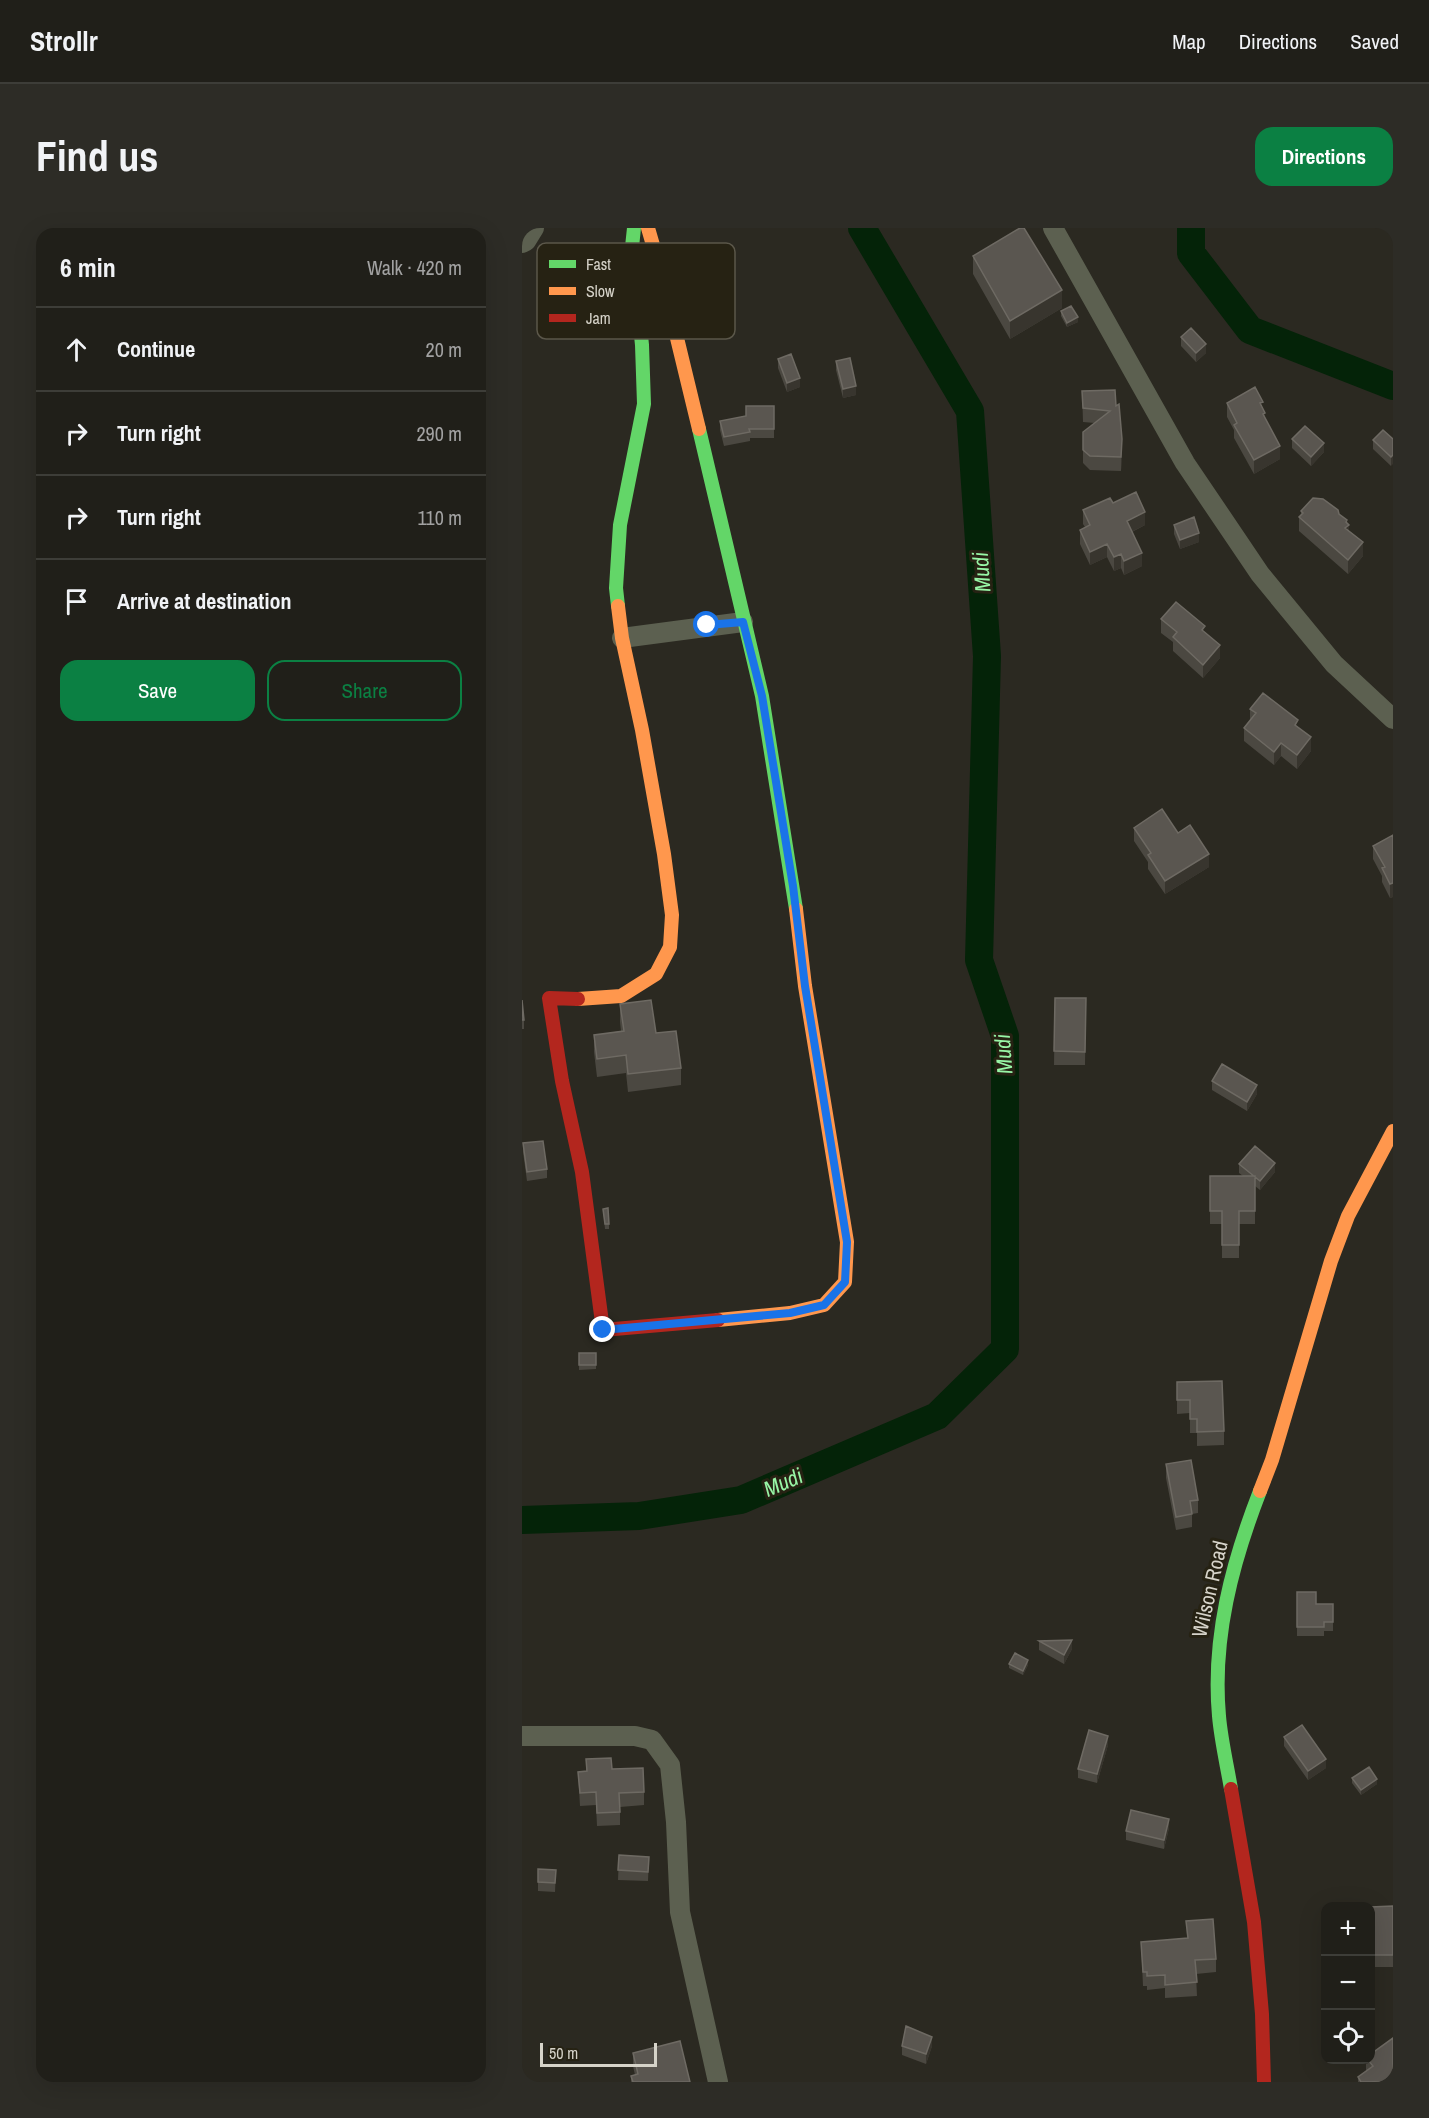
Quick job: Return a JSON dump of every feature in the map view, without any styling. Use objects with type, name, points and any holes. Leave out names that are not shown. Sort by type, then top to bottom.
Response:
[{"type":"street","points":[[522,243],[526,242],[534,228]]},
{"type":"street","points":[[632,243],[634,228]]},
{"type":"street","points":[[648,228],[652,243]]},
{"type":"street","points":[[1053,228],[1185,463],[1260,574],[1334,664],[1393,719]]},
{"type":"street","points":[[641,339],[644,404],[620,525],[616,588],[622,638],[642,730],[664,854],[672,915],[670,947],[656,974],[621,996],[584,999],[549,998],[562,1081],[582,1172],[603,1330],[790,1313],[824,1305],[845,1282],[847,1242],[805,986],[793,886],[762,696],[677,339]]},
{"type":"street","points":[[622,638],[743,622]]},
{"type":"street","name":"Wilson Road","points":[[1264,2082],[1262,2013],[1254,1922],[1219,1716],[1218,1651],[1226,1597],[1242,1542],[1272,1460],[1331,1261],[1348,1216],[1393,1131]]},
{"type":"street","points":[[522,1736],[635,1736],[652,1740],[670,1765],[676,1822],[680,1912],[718,2082]]},
{"type":"building","points":[[1020,228],[1024,228],[1062,290],[1010,321],[973,256]]},
{"type":"building","points":[[1071,306],[1078,317],[1067,323],[1061,311]]},
{"type":"building","points":[[1191,328],[1206,344],[1196,353],[1181,337]]},
{"type":"building","points":[[791,354],[800,378],[787,383],[778,359]]},
{"type":"building","points":[[850,358],[856,386],[843,389],[836,361]]},
{"type":"building","points":[[1255,387],[1263,402],[1260,403],[1265,413],[1263,414],[1280,446],[1254,460],[1234,425],[1237,423],[1227,403]]},
{"type":"building","points":[[1115,390],[1116,406],[1119,404],[1121,457],[1090,456],[1083,450],[1083,432],[1110,411],[1083,408],[1082,391]]},
{"type":"building","points":[[746,406],[774,406],[774,429],[749,429],[750,432],[724,437],[720,421],[746,416]]},
{"type":"building","points":[[1305,426],[1324,443],[1311,457],[1292,439]]},
{"type":"building","points":[[1383,430],[1393,439],[1391,457],[1373,440]]},
{"type":"building","points":[[1136,492],[1145,512],[1127,521],[1142,553],[1124,561],[1121,554],[1114,557],[1107,544],[1090,552],[1080,530],[1090,525],[1083,510],[1110,498],[1113,503]]},
{"type":"building","points":[[1313,498],[1323,499],[1338,510],[1349,525],[1345,528],[1363,542],[1348,560],[1299,517],[1303,513],[1301,511]]},
{"type":"building","points":[[1194,517],[1199,533],[1180,540],[1174,525]]},
{"type":"building","points":[[1176,602],[1205,626],[1202,630],[1220,645],[1203,665],[1173,637],[1177,632],[1161,619]]},
{"type":"building","points":[[1263,693],[1298,720],[1295,725],[1311,737],[1297,755],[1281,743],[1274,752],[1244,728],[1256,713],[1250,709]]},
{"type":"building","points":[[1162,809],[1178,833],[1190,825],[1209,854],[1165,881],[1148,855],[1151,853],[1134,828]]},
{"type":"building","points":[[1393,835],[1393,883],[1390,884],[1382,868],[1385,867],[1373,846]]},
{"type":"building","points":[[1055,998],[1086,998],[1085,1052],[1054,1051]]},
{"type":"building","points":[[651,1000],[656,1033],[676,1031],[681,1068],[628,1074],[626,1055],[597,1059],[594,1035],[624,1031],[620,1004]]},
{"type":"building","points":[[1222,1064],[1257,1085],[1247,1102],[1212,1081]]},
{"type":"building","points":[[543,1141],[547,1169],[527,1172],[523,1143]]},
{"type":"building","points":[[1255,1146],[1275,1163],[1260,1181],[1239,1164]]},
{"type":"building","points":[[1210,1176],[1255,1176],[1255,1211],[1239,1211],[1239,1245],[1222,1245],[1222,1211],[1210,1211]]},
{"type":"building","points":[[608,1208],[609,1224],[605,1224],[603,1209]]},
{"type":"building","points":[[579,1353],[596,1353],[596,1365],[579,1365]]},
{"type":"building","points":[[1222,1381],[1224,1431],[1197,1432],[1197,1419],[1190,1419],[1190,1400],[1177,1400],[1177,1382]]},
{"type":"building","points":[[1191,1460],[1198,1500],[1190,1501],[1192,1514],[1176,1517],[1166,1464]]},
{"type":"building","points":[[1297,1592],[1316,1592],[1316,1604],[1333,1604],[1333,1622],[1324,1622],[1324,1627],[1297,1627]]},
{"type":"building","points":[[1072,1640],[1064,1655],[1039,1641]]},
{"type":"building","points":[[1015,1653],[1028,1660],[1023,1671],[1009,1664]]},
{"type":"building","points":[[1302,1725],[1326,1759],[1308,1771],[1284,1737]]},
{"type":"building","points":[[1089,1730],[1108,1736],[1097,1774],[1078,1769]]},
{"type":"building","points":[[611,1758],[612,1769],[643,1768],[644,1792],[619,1793],[620,1812],[597,1813],[596,1792],[580,1793],[578,1772],[587,1771],[586,1759]]},
{"type":"building","points":[[1369,1767],[1377,1779],[1361,1790],[1352,1778]]},
{"type":"building","points":[[1131,1810],[1169,1819],[1164,1840],[1126,1831]]},
{"type":"building","points":[[619,1855],[649,1857],[648,1872],[618,1870]]},
{"type":"building","points":[[538,1869],[556,1870],[555,1883],[538,1882]]},
{"type":"building","points":[[1393,1906],[1393,1955],[1375,1955],[1375,1907]]},
{"type":"building","points":[[1213,1919],[1216,1959],[1195,1960],[1197,1982],[1165,1985],[1165,1975],[1147,1976],[1147,1972],[1143,1972],[1141,1942],[1188,1938],[1186,1921]]},
{"type":"building","points":[[906,2026],[932,2037],[926,2054],[902,2046]]},
{"type":"building","points":[[1393,2038],[1393,2082],[1361,2082],[1358,2077],[1373,2066],[1371,2064],[1375,2064],[1375,2051]]},
{"type":"building","points":[[680,2041],[690,2082],[633,2082],[631,2076],[638,2074],[633,2053]]},
{"type":"waterway","name":"Mudi","points":[[522,1520],[639,1516],[741,1500],[937,1416],[1005,1349],[1005,1036],[979,960],[987,656],[970,411],[862,228]]},
{"type":"waterway","name":"Mudi","points":[[1191,228],[1191,253],[1250,330],[1393,386]]},
{"type":"traffic: fast","points":[[632,243],[634,228]]},
{"type":"traffic: fast","points":[[618,606],[616,588],[620,525],[644,404],[641,339]]},
{"type":"traffic: fast","points":[[699,429],[762,696],[796,909]]},
{"type":"traffic: fast","points":[[1231,1789],[1219,1716],[1219,1658],[1226,1601],[1241,1546],[1260,1491]]},
{"type":"traffic: slow","points":[[648,228],[652,243]]},
{"type":"traffic: slow","points":[[677,339],[699,429]]},
{"type":"traffic: slow","points":[[578,999],[621,996],[656,974],[670,947],[672,915],[664,854],[642,730],[622,638],[618,606]]},
{"type":"traffic: slow","points":[[718,1320],[790,1313],[824,1305],[845,1282],[847,1242],[805,986],[796,909]]},
{"type":"traffic: slow","points":[[1260,1491],[1272,1460],[1331,1261],[1348,1216],[1393,1131]]},
{"type":"traffic: jam","points":[[578,999],[549,998],[562,1081],[582,1172],[603,1330],[718,1320]]},
{"type":"traffic: jam","points":[[1231,1789],[1254,1922],[1262,2014],[1264,2082]]},
{"type":"route","points":[[603,1330],[790,1313],[824,1305],[845,1282],[847,1242],[805,986],[793,886],[762,696],[743,622],[707,625]]}]
